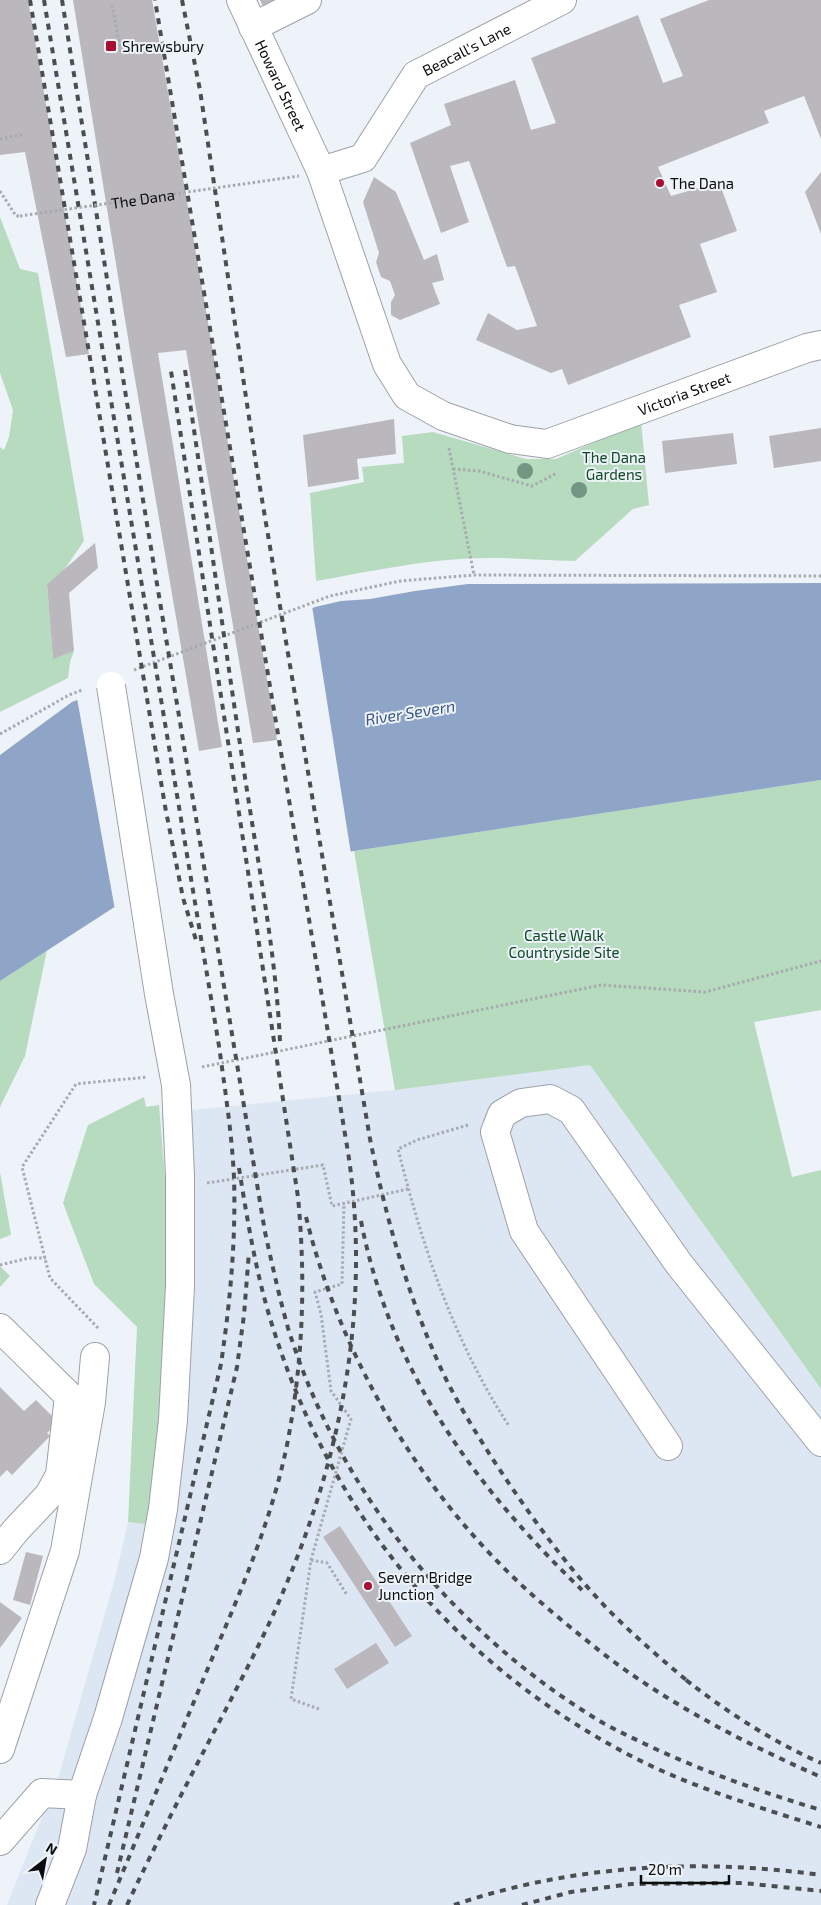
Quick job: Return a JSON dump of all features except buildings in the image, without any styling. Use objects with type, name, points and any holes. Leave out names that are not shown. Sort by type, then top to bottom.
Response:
[{"type":"street","name":"Howard Street","points":[[241,0],[310,174]]},
{"type":"street","points":[[253,27],[307,0]]},
{"type":"street","name":"Beacall's Lane","points":[[310,174],[363,158],[416,75],[562,0]]},
{"type":"street","name":"Victoria Street","points":[[310,174],[387,364],[407,396],[443,416],[510,438],[547,444],[806,348],[821,345]]},
{"type":"street","points":[[50,1905],[72,1849],[82,1795],[108,1718],[154,1558],[163,1509],[173,1420],[180,1286],[181,1204],[176,1085],[108,682]]},
{"type":"street","points":[[668,1446],[524,1231],[495,1132],[502,1114],[521,1103],[550,1099],[571,1110],[679,1264],[821,1442]]},
{"type":"street","points":[[0,1328],[69,1396],[60,1475],[49,1495],[5,1531]]},
{"type":"street","points":[[0,1749],[66,1551],[92,1402],[95,1357]]},
{"type":"street","points":[[0,1841],[42,1793],[82,1795]]},
{"type":"path","points":[[112,5],[121,53]]},
{"type":"path","points":[[0,139],[24,134]]},
{"type":"path","name":"The Dana","points":[[0,191],[16,216],[20,216],[310,174]]},
{"type":"path","points":[[448,443],[474,576]]},
{"type":"path","points":[[453,469],[479,471],[532,486],[562,471]]},
{"type":"path","points":[[0,734],[69,695],[108,682],[330,596],[400,581],[474,576],[821,576]]},
{"type":"path","points":[[192,1069],[600,985],[705,992],[821,961]]},
{"type":"path","points":[[50,1278],[22,1167],[76,1084],[154,1076]]},
{"type":"path","points":[[495,1132],[476,1123],[417,1140],[398,1149],[435,1278],[452,1319],[489,1394],[509,1426]]},
{"type":"path","points":[[181,1204],[202,1205],[200,1184],[323,1163],[332,1206],[408,1189]]},
{"type":"path","points":[[319,1709],[291,1699],[311,1560],[351,1419],[331,1392],[321,1314],[316,1292],[342,1284],[344,1203]]},
{"type":"path","points":[[0,1265],[29,1258],[46,1258]]},
{"type":"path","points":[[311,1560],[327,1563],[347,1595]]},
{"type":"shaded area","points":[[590,1065],[821,1389],[821,1905],[7,1905],[59,1775],[115,1578],[128,1522],[152,1525],[167,1201],[161,1113],[395,1090]]},
{"type":"green space","points":[[0,217],[20,269],[38,273],[84,541],[64,570],[47,584],[53,658],[74,651],[70,662],[68,678],[0,712],[0,447],[4,450],[9,437],[13,410],[0,373]]},
{"type":"green space","name":"The Dana Gardens","points":[[641,422],[649,505],[633,509],[575,561],[503,558],[442,560],[316,581],[310,493],[364,482],[362,467],[404,463],[402,436],[433,432],[526,459],[556,459]]},
{"type":"green space","name":"Castle Walk Countryside Site","points":[[821,780],[821,1010],[754,1022],[792,1177],[821,1170],[821,1389],[590,1065],[395,1090],[354,851]]},
{"type":"green space","points":[[47,950],[25,1056],[0,1107],[0,981]]},
{"type":"green space","points":[[144,1097],[146,1107],[159,1105],[167,1201],[167,1372],[152,1525],[128,1522],[137,1327],[94,1284],[63,1203],[88,1125]]},
{"type":"green space","points":[[0,1172],[11,1235],[0,1239]]},
{"type":"green space","points":[[0,1266],[10,1276],[0,1287]]},
{"type":"water","name":"River Severn","points":[[821,583],[821,780],[354,851],[147,886],[0,981],[0,755],[72,702],[315,607],[341,601],[370,599],[468,584]]},
{"type":"pier","points":[[312,606],[351,854],[148,888],[115,910],[77,698]]},
{"type":"railway","points":[[30,0],[165,806],[183,898],[196,940]]},
{"type":"railway","points":[[44,0],[219,1046],[230,1128],[234,1178],[232,1272],[221,1364],[94,1905]]},
{"type":"railway","points":[[62,0],[265,1232],[288,1328],[310,1389],[338,1447],[371,1502],[410,1554],[452,1603],[499,1647],[549,1688],[614,1729],[666,1754],[710,1772],[821,1810]]},
{"type":"railway","points":[[127,1905],[262,1637],[283,1592],[304,1539],[322,1486],[347,1376],[353,1321],[356,1265],[354,1209],[348,1152],[155,0]]},
{"type":"railway","points":[[182,0],[200,90],[256,464],[370,1139],[382,1194],[405,1276],[424,1329],[454,1395],[504,1477],[571,1568],[586,1585],[656,1655],[691,1684]]},
{"type":"railway","points":[[185,370],[266,913],[275,977],[280,1042]]},
{"type":"railway","points":[[109,1905],[231,1613],[263,1531],[287,1445],[297,1383],[302,1321],[302,1259],[298,1197],[171,371]]},
{"type":"railway","points":[[239,1168],[263,1293],[275,1334],[301,1402],[332,1466],[369,1527],[412,1582],[460,1634],[513,1680],[572,1722],[635,1758],[680,1779],[821,1827]]},
{"type":"railway","points":[[306,1217],[319,1264],[336,1311],[356,1357],[380,1402],[406,1446],[434,1487],[466,1527],[499,1563],[536,1598],[626,1671],[707,1721],[821,1777]]},
{"type":"railway","points":[[361,1221],[374,1276],[393,1327],[415,1376],[442,1423],[472,1467],[506,1510],[582,1590]]},
{"type":"railway","points":[[117,1873],[237,1367],[244,1315],[249,1252]]},
{"type":"railway","points":[[686,1680],[751,1726],[785,1746],[821,1763]]},
{"type":"railway","points":[[454,1905],[544,1881],[589,1873],[636,1869],[682,1866],[729,1867],[821,1875]]},
{"type":"railway","points":[[522,1905],[571,1892],[631,1884],[743,1883],[821,1891]]},
{"type":"place","name":"Shrewsbury","points":[[111,46]]},
{"type":"place","name":"The Dana","points":[[660,183]]},
{"type":"place","name":"Severn Bridge Junction","points":[[368,1586]]}]
